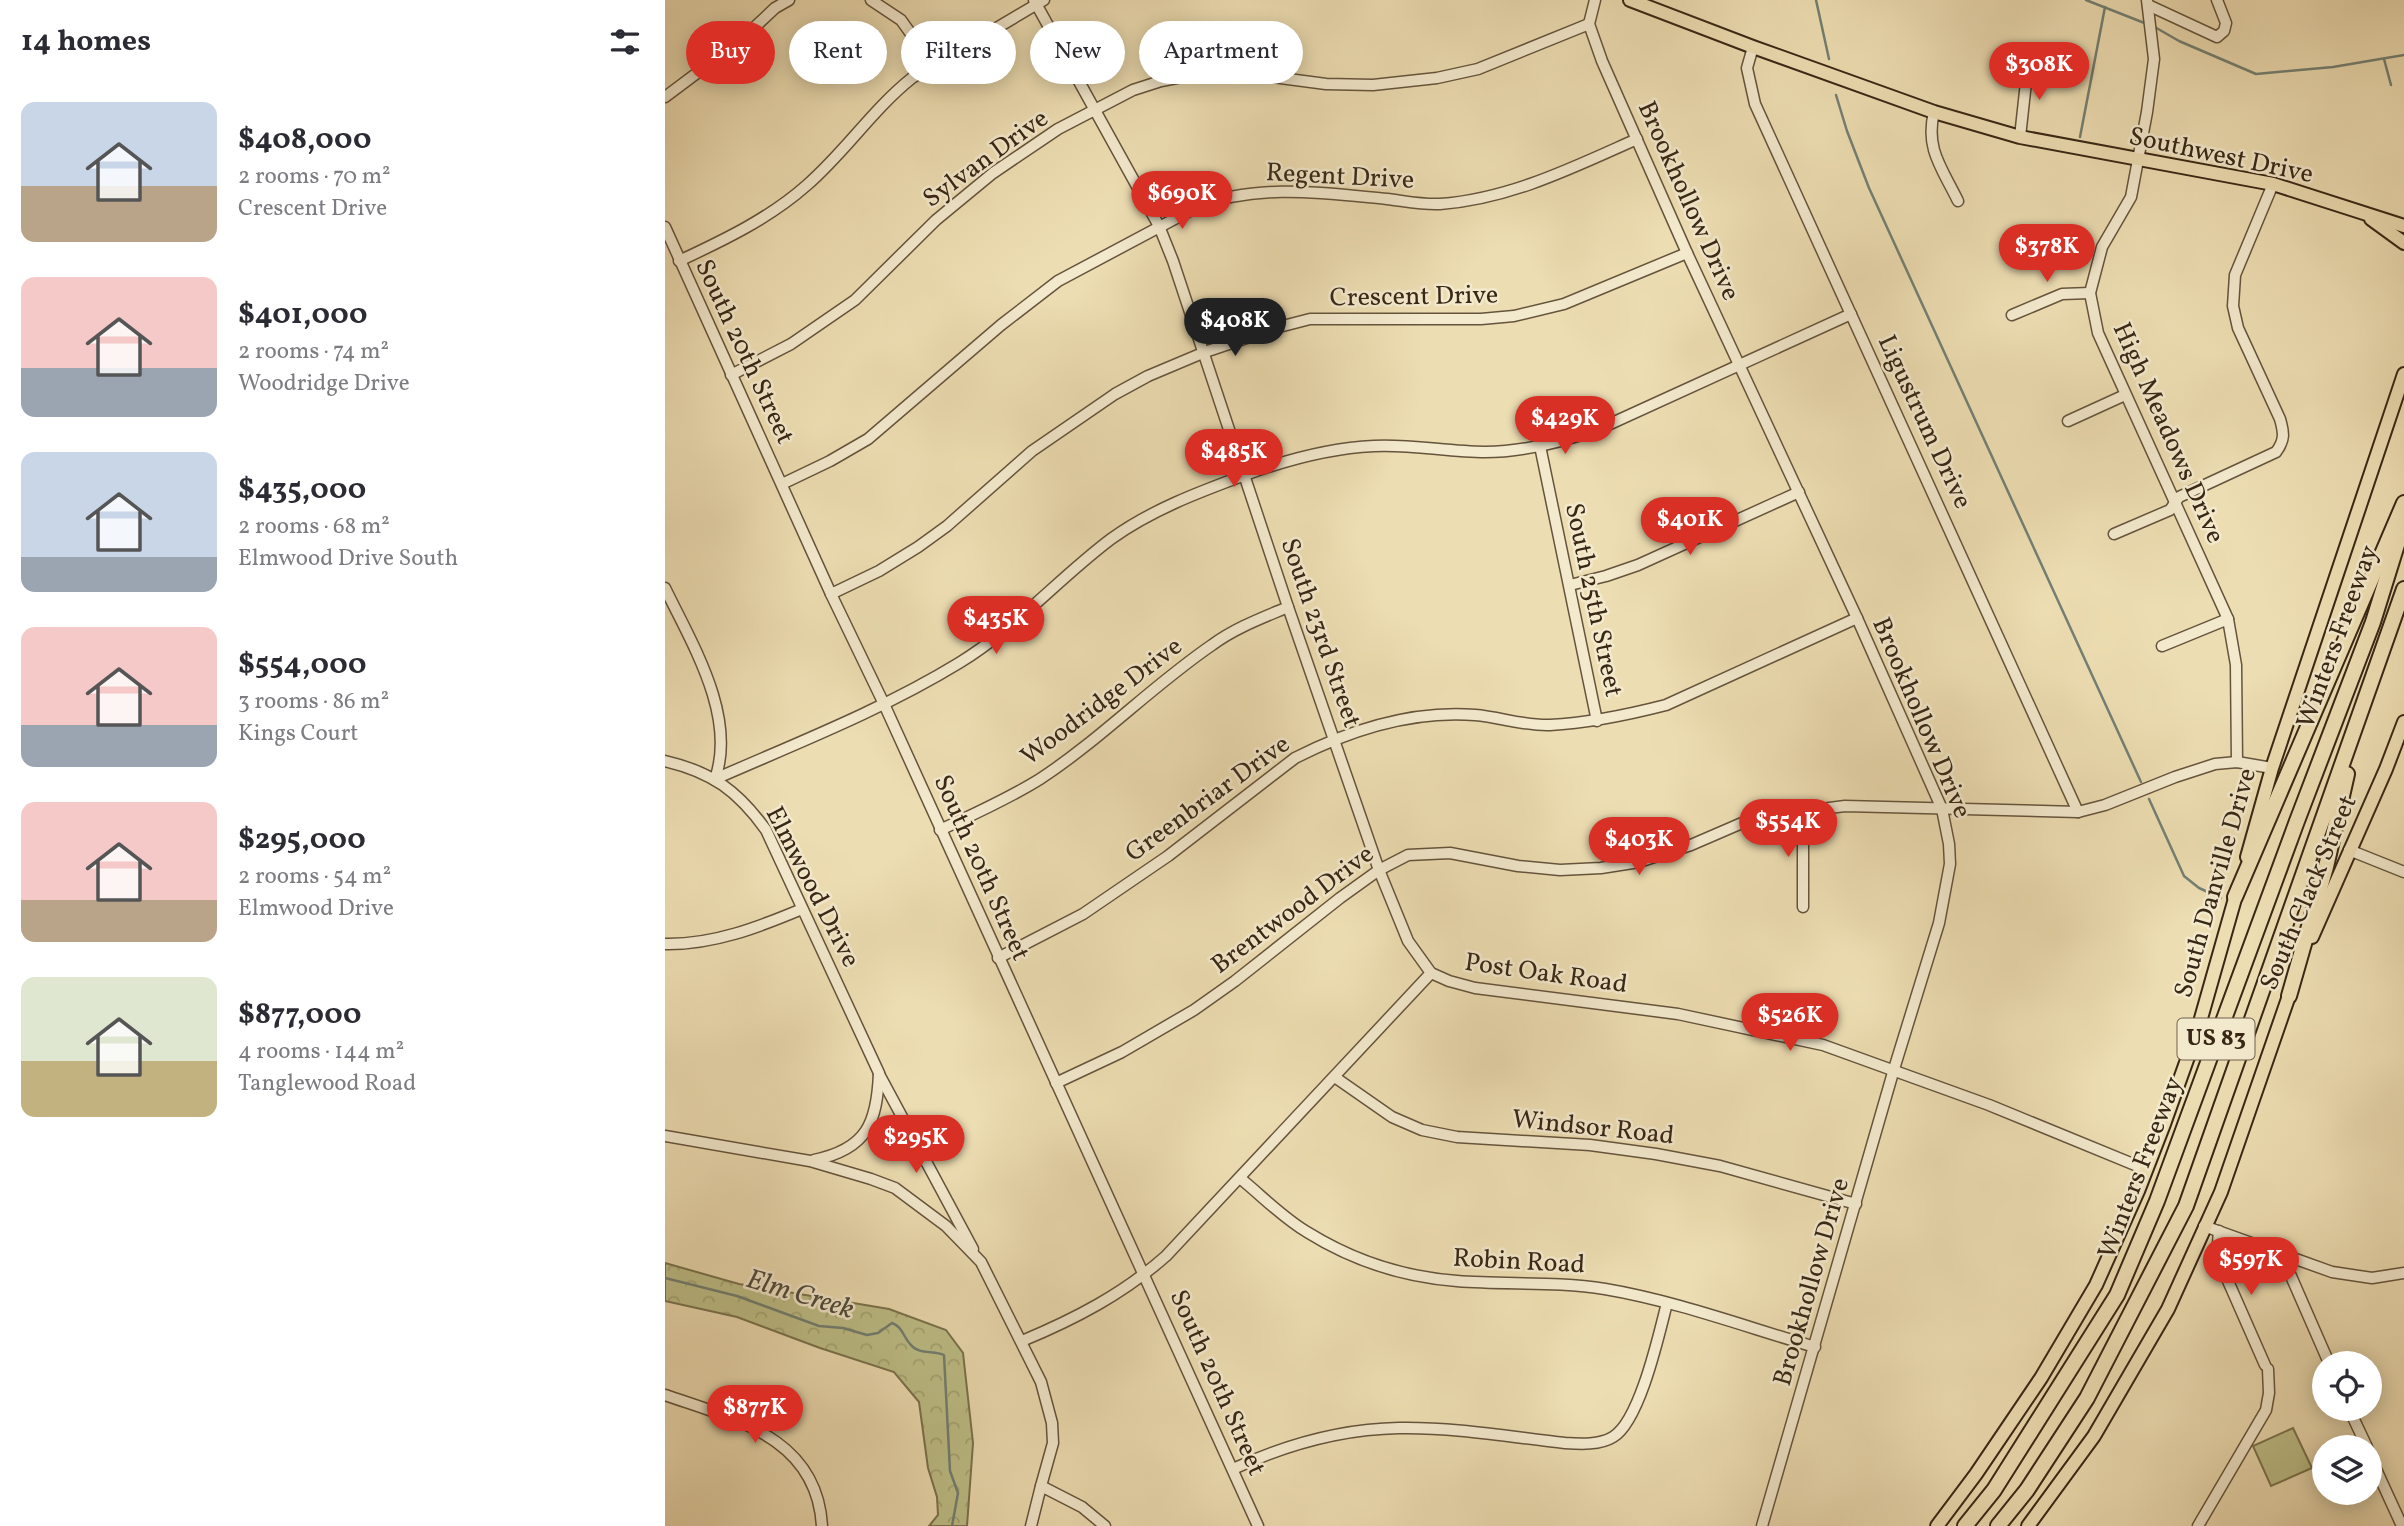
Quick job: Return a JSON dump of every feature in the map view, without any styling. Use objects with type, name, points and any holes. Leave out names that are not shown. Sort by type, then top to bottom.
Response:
[{"type":"highway","points":[[2235,897],[2404,503]]},
{"type":"highway","name":"Winters Freeway","points":[[1965,1526],[1994,1490],[2117,1295],[2157,1200],[2373,622],[2404,522]]},
{"type":"highway","name":"Winters Freeway","points":[[1998,1526],[2027,1490],[2087,1398],[2186,1206],[2404,589]]},
{"type":"highway","points":[[2289,996],[2387,637]]},
{"type":"main road","name":"Southwest Drive","points":[[1630,0],[1934,112],[2019,138],[2273,184],[2400,223]]},
{"type":"main road","points":[[2366,214],[2404,243]]},
{"type":"main road","name":"South Danville Drive","points":[[1937,1526],[2041,1378],[2096,1285],[2138,1191],[2198,1029],[2272,768],[2404,374]]},
{"type":"main road","name":"South Clack Street","points":[[2028,1526],[2094,1436],[2168,1309],[2227,1174],[2321,912],[2403,728]]},
{"type":"street","points":[[665,97],[741,40],[775,8],[789,0]]},
{"type":"street","points":[[871,0],[902,21]]},
{"type":"street","name":"Brookhollow Drive","points":[[1595,0],[1590,24],[1602,61],[1687,253],[1857,618],[1942,810],[1948,830],[1950,864],[1939,923],[1894,1069],[1764,1526]]},
{"type":"street","points":[[2149,7],[2217,37],[2224,32],[2226,23],[2217,0]]},
{"type":"street","points":[[1006,21],[1038,1]]},
{"type":"street","name":"South 23rd Street","points":[[1038,1],[1093,111],[1159,226],[1205,352],[1288,607],[1379,870],[1408,942],[1431,973]]},
{"type":"street","name":"High Meadows Drive","points":[[2149,7],[2154,59],[2139,161],[2131,197],[2102,247],[2090,293],[2098,333],[2228,619],[2237,665],[2237,762]]},
{"type":"street","name":"Sylvan Drive","points":[[731,375],[790,344],[855,300],[936,220],[993,173],[1058,129],[1133,90],[1202,73],[1235,72],[1326,84],[1403,83],[1478,69],[1590,24]]},
{"type":"street","name":"Ligustrum Drive","points":[[1753,47],[1747,68],[1755,104],[2078,811]]},
{"type":"street","points":[[2019,138],[2028,64]]},
{"type":"street","points":[[679,261],[736,234],[808,185],[893,94],[908,84]]},
{"type":"street","points":[[1934,112],[1930,131],[1931,145],[1958,201]]},
{"type":"street","name":"Regent Drive","points":[[782,484],[868,439],[1058,281],[1208,202],[1256,193],[1298,191],[1437,204],[1474,201],[1545,180],[1637,139]]},
{"type":"street","points":[[2114,534],[2170,510],[2179,497],[2276,452],[2283,443],[2284,432],[2280,419],[2238,328],[2233,306],[2235,275],[2273,184]]},
{"type":"street","name":"South 20th Street","points":[[665,227],[1258,1526]]},
{"type":"street","name":"Crescent Drive","points":[[831,594],[879,571],[918,547],[947,526],[1032,451],[1104,401],[1148,376],[1205,352],[1310,319],[1481,319],[1514,316],[1564,304],[1687,253]]},
{"type":"street","points":[[2012,315],[2061,294],[2090,293]]},
{"type":"street","points":[[715,779],[884,704],[960,663],[1080,564],[1137,522],[1189,497],[1246,475],[1316,454],[1373,446],[1511,451],[1568,440],[1599,429],[1851,314]]},
{"type":"street","points":[[2067,421],[2125,395]]},
{"type":"street","name":"South 25th Street","points":[[1540,446],[1597,722]]},
{"type":"street","points":[[1570,585],[1638,565],[1799,492]]},
{"type":"street","points":[[665,588],[713,693],[722,760],[715,779]]},
{"type":"street","name":"Woodridge Drive","points":[[940,831],[1039,779],[1211,645],[1288,607]]},
{"type":"street","name":"Greenbriar Drive","points":[[998,958],[1083,914],[1168,856],[1295,758],[1335,741],[1398,719],[1434,715],[1476,715],[1516,723],[1547,725],[1597,722],[1666,705],[1857,618]]},
{"type":"street","points":[[2162,646],[2228,619]]},
{"type":"street","name":"Elmwood Drive","points":[[665,761],[691,767],[715,779],[734,792],[766,830],[879,1073],[1022,1341],[1041,1382],[1052,1423],[1053,1443],[1031,1526]]},
{"type":"street","name":"Brentwood Drive","points":[[1056,1083],[1122,1052],[1194,1010],[1379,870],[1408,855],[1450,853],[1517,866],[1560,870],[1601,869],[1639,862],[1766,816],[1845,806],[2078,811],[2115,802],[2215,764],[2237,762],[2272,768]]},
{"type":"street","points":[[1803,811],[1803,907]]},
{"type":"street","points":[[2349,850],[2404,872]]},
{"type":"street","points":[[665,944],[709,940],[741,932],[802,909]]},
{"type":"street","name":"Post Oak Road","points":[[1022,1341],[1063,1325],[1125,1289],[1166,1256],[1241,1179],[1431,973],[1475,988],[1678,1014],[1823,1045],[1989,1105],[2145,1169]]},
{"type":"street","name":"Elmwood Drive","points":[[810,1161],[843,1151],[868,1128],[878,1101],[879,1073]]},
{"type":"street","name":"Windsor Road","points":[[1336,1077],[1392,1117],[1422,1130],[1457,1137],[1590,1145],[1656,1154],[1720,1166],[1856,1204]]},
{"type":"street","points":[[665,1136],[810,1161],[895,1188],[946,1226],[981,1262]]},
{"type":"street","name":"Robin Road","points":[[1241,1179],[1305,1231],[1354,1257],[1381,1267],[1457,1281],[1522,1282],[1601,1288],[1667,1303],[1815,1348]]},
{"type":"street","points":[[2204,1226],[2332,1272],[2372,1278],[2404,1273]]},
{"type":"street","points":[[2198,1526],[2266,1410],[2269,1393],[2266,1367],[2217,1256],[2219,1231]]},
{"type":"street","points":[[2287,1255],[2287,1267],[2324,1351]]},
{"type":"street","points":[[1233,1469],[1309,1440],[1399,1428],[1451,1430],[1574,1444],[1611,1438],[1627,1424],[1643,1388],[1667,1303]]},
{"type":"street","points":[[665,1395],[765,1432],[783,1446],[801,1466],[813,1486],[822,1526]]},
{"type":"street","points":[[2382,1482],[2402,1526]]},
{"type":"street","points":[[1041,1486],[1082,1507],[1105,1526]]},
{"type":"green space","points":[[665,1263],[739,1284],[889,1309],[946,1330],[963,1353],[973,1443],[967,1526],[929,1526],[938,1515],[937,1497],[928,1468],[919,1402],[894,1372],[737,1317],[665,1301]]},
{"type":"green space","points":[[2293,1428],[2312,1468],[2271,1486],[2253,1446]]},
{"type":"waterway","points":[[1816,0],[1829,59]]},
{"type":"waterway","points":[[2086,0],[2147,24]]},
{"type":"waterway","points":[[2080,137],[2105,7]]},
{"type":"waterway","points":[[2153,26],[2179,41],[2256,74],[2333,67],[2404,55]]},
{"type":"waterway","points":[[2384,59],[2391,85]]},
{"type":"waterway","points":[[1836,95],[1869,188],[2141,782]]},
{"type":"waterway","points":[[2149,799],[2184,876],[2199,888],[2221,898]]},
{"type":"waterway","name":"Elm Creek","points":[[665,1278],[737,1296],[819,1326],[843,1328],[867,1335],[878,1333],[892,1323],[914,1348],[944,1355],[950,1471],[958,1493],[952,1526]]}]
